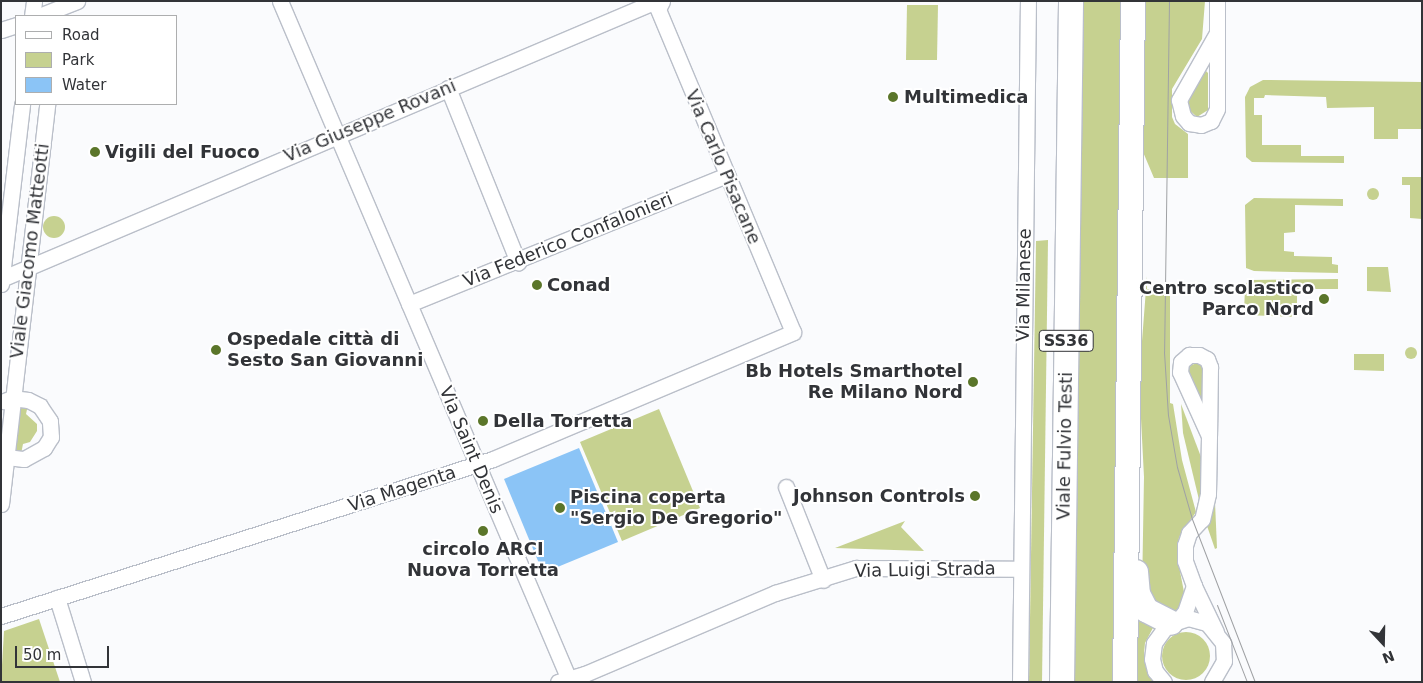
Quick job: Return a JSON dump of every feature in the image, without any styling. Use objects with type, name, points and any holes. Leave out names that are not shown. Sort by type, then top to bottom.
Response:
[{"type":"main road","name":"Viale Fulvio Testi","points":[[1062,682],[1071,1]]},
{"type":"main road","points":[[1125,682],[1133,1]]},
{"type":"main road","points":[[1129,449],[1135,478],[1138,594],[1146,610],[1174,622]]},
{"type":"street","points":[[32,15],[34,1]]},
{"type":"street","points":[[42,15],[77,1]]},
{"type":"street","name":"Via Saint Denis","points":[[280,1],[338,134],[566,681]]},
{"type":"street","name":"Via Giuseppe Rovani","points":[[1,279],[448,88],[633,6],[656,1]]},
{"type":"street","name":"Via Carlo Pisacane","points":[[662,1],[658,9],[793,332]]},
{"type":"street","name":"Via Milanese","points":[[1020,569],[1028,1]]},
{"type":"street","points":[[1217,1],[1217,33],[1215,115],[1201,125],[1189,123],[1183,116],[1179,100],[1217,33]]},
{"type":"street","points":[[1,30],[15,25]]},
{"type":"street","points":[[448,88],[518,262]]},
{"type":"street","name":"Viale Giacomo Matteotti","points":[[1,284],[7,195],[22,105]]},
{"type":"street","name":"Viale Giacomo Matteotti","points":[[1,504],[7,400],[29,266],[48,105]]},
{"type":"street","name":"Via Federico Confalonieri","points":[[409,304],[518,262],[726,175]]},
{"type":"street","name":"Via Magenta","points":[[1,616],[477,465],[793,332]]},
{"type":"street","points":[[1209,436],[1180,372],[1181,362],[1189,355],[1207,359],[1210,368],[1209,436],[1206,507],[1185,545],[1185,560],[1194,586],[1223,643],[1224,662],[1229,682]]},
{"type":"street","points":[[4,454],[24,459],[44,448],[50,437],[46,411],[28,400],[7,400]]},
{"type":"street","points":[[786,487],[827,579]]},
{"type":"street","name":"Via Luigi Strada","points":[[566,681],[774,593],[827,579],[856,568],[1020,569]]},
{"type":"street","points":[[1020,569],[1020,682]]},
{"type":"street","points":[[1164,682],[1155,671],[1152,659],[1154,643],[1185,612],[1194,586]]},
{"type":"street","points":[[56,598],[83,682]]},
{"type":"street","points":[[1174,622],[1200,620],[1216,632]]},
{"type":"street","points":[[1212,682],[1224,662]]},
{"type":"green space","points":[[1080,1],[1124,1],[1115,682],[1071,682]]},
{"type":"green space","points":[[1145,1],[1205,1],[1202,39],[1172,89],[1172,117],[1175,124],[1188,134],[1188,178],[1154,178],[1143,152]]},
{"type":"green space","points":[[907,5],[938,5],[937,60],[906,60]]},
{"type":"green space","points":[[1205,70],[1208,73],[1208,110],[1197,117],[1187,108],[1187,99]]},
{"type":"green space","points":[[1263,80],[1422,82],[1422,129],[1398,129],[1398,139],[1374,139],[1374,107],[1327,108],[1326,97],[1265,95],[1264,98],[1254,98],[1254,115],[1262,115],[1262,145],[1301,145],[1301,156],[1344,156],[1344,163],[1252,162],[1246,157],[1245,97],[1250,87]]},
{"type":"green space","points":[[1402,177],[1422,177],[1422,219],[1410,218],[1410,185],[1402,185]]},
{"type":"green space","points":[[1371,188],[1375,188],[1379,194],[1375,200],[1371,200],[1367,196],[1367,192]]},
{"type":"green space","points":[[1254,198],[1343,199],[1343,206],[1295,205],[1295,232],[1284,233],[1284,251],[1294,252],[1294,256],[1332,257],[1332,264],[1338,265],[1338,273],[1254,271],[1246,268],[1245,205]]},
{"type":"green space","points":[[54,216],[62,219],[65,227],[62,235],[54,238],[46,235],[43,227],[46,219]]},
{"type":"green space","points":[[1048,240],[1042,682],[1029,682],[1036,241]]},
{"type":"green space","points":[[1367,267],[1388,267],[1391,292],[1367,291]]},
{"type":"green space","points":[[1147,276],[1147,289],[1170,289],[1170,403],[1173,404],[1182,460],[1196,512],[1179,537],[1177,556],[1184,592],[1178,610],[1169,616],[1142,592],[1144,477],[1139,380]]},
{"type":"green space","points":[[1338,279],[1338,289],[1297,289],[1297,317],[1244,315],[1245,285],[1249,280]]},
{"type":"green space","points":[[1409,347],[1413,347],[1417,353],[1413,359],[1409,359],[1405,355],[1405,351]]},
{"type":"green space","points":[[1354,354],[1384,354],[1384,371],[1354,370]]},
{"type":"green space","points":[[1198,363],[1203,367],[1202,405],[1187,371],[1191,365]]},
{"type":"green space","points":[[20,403],[28,405],[26,414],[37,424],[37,431],[30,442],[23,444],[21,454],[13,453]]},
{"type":"green space","points":[[1181,404],[1201,457],[1200,504],[1183,433]]},
{"type":"green space","points":[[659,409],[700,508],[622,541],[580,442]]},
{"type":"green space","points":[[1215,502],[1217,548],[1215,549],[1206,523]]},
{"type":"green space","points":[[905,521],[901,527],[924,551],[835,548]]},
{"type":"green space","points":[[1136,611],[1155,624],[1145,643],[1144,654],[1146,666],[1156,682],[1135,682]]},
{"type":"green space","points":[[39,619],[60,682],[1,682],[4,631]]},
{"type":"green space","points":[[1186,632],[1195,634],[1203,639],[1208,647],[1210,656],[1208,665],[1203,673],[1195,678],[1186,680],[1177,678],[1169,673],[1164,665],[1162,656],[1164,647],[1169,639],[1177,634]]},
{"type":"water","name":"Piscina coperta \"Sergio De Gregorio\"","points":[[579,448],[618,542],[543,573],[504,479]]},
{"type":"tram line","points":[[1169,1],[1164,352],[1168,415],[1177,467],[1192,519],[1255,682]]},
{"type":"tram line","points":[[1217,605],[1247,682]]},
{"type":"place","name":"Multimedica","points":[[893,97]]},
{"type":"place","name":"Vigili del Fuoco","points":[[95,152]]},
{"type":"place","name":"Conad","points":[[537,285]]},
{"type":"place","name":"Centro scolastico Parco Nord","points":[[1324,299]]},
{"type":"place","name":"Ospedale città di Sesto San Giovanni","points":[[216,350]]},
{"type":"place","name":"Bb Hotels Smarthotel Re Milano Nord","points":[[973,382]]},
{"type":"place","name":"Della Torretta","points":[[483,421]]},
{"type":"place","name":"Johnson Controls","points":[[975,496]]},
{"type":"place","name":"Piscina coperta \"Sergio De Gregorio\"","points":[[560,508]]},
{"type":"place","name":"circolo ARCI Nuova Torretta","points":[[483,531]]}]
